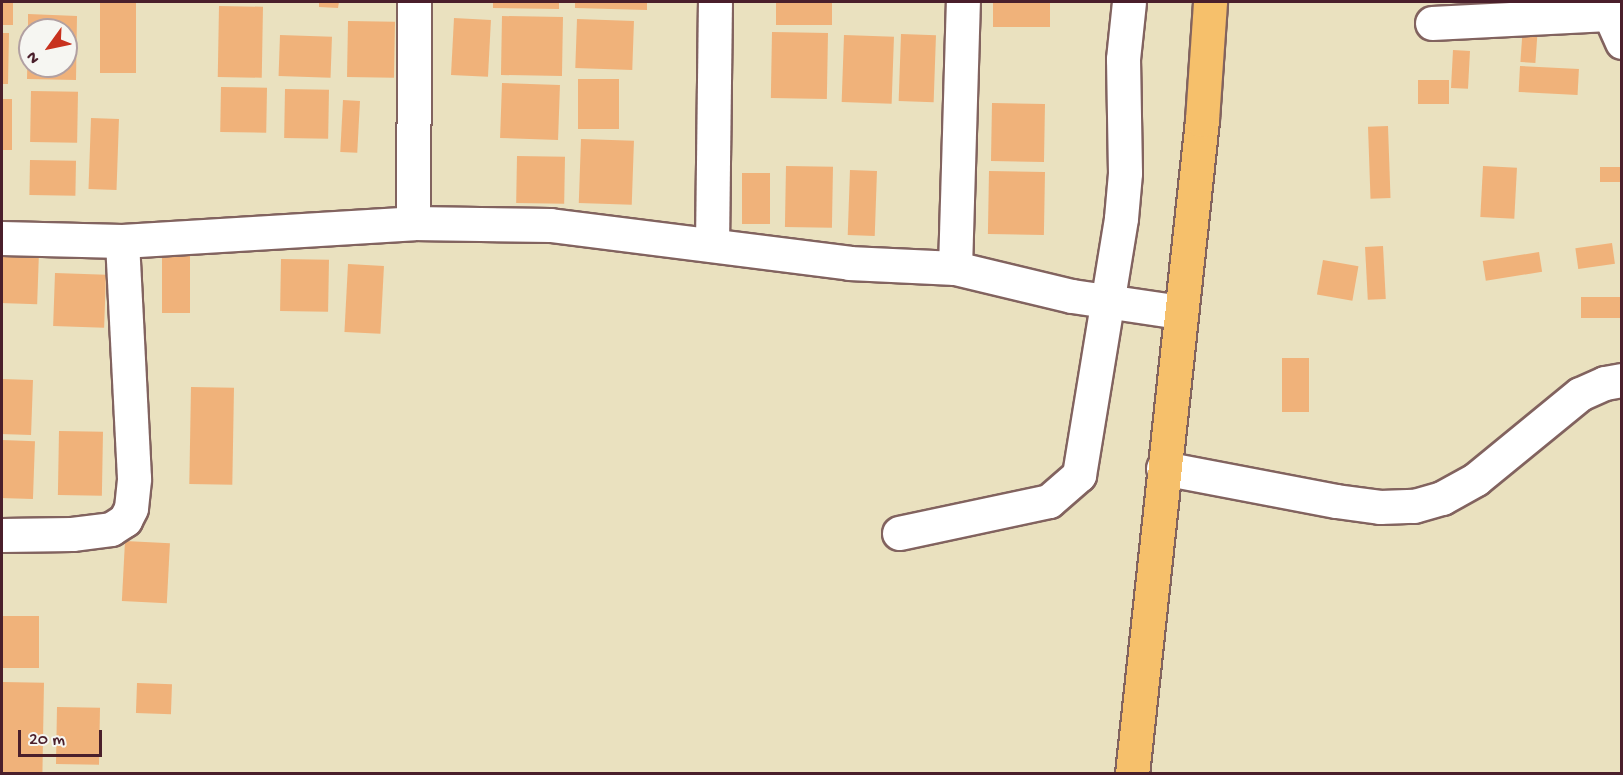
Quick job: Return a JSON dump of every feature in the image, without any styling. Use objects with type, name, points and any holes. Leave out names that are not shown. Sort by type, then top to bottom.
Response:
[{"type":"highway","points":[[1132,774],[1202,120],[1210,2]]},
{"type":"street","points":[[413,222],[414,2]]},
{"type":"street","points":[[712,245],[715,2]]},
{"type":"street","points":[[955,268],[963,2]]},
{"type":"street","points":[[899,533],[1049,501],[1079,475],[1109,302],[1125,173],[1123,59],[1129,2]]},
{"type":"street","points":[[1432,23],[1614,17]]},
{"type":"street","points":[[2,238],[122,241],[413,222],[550,225],[849,263],[955,268],[1072,296],[1181,312]]},
{"type":"street","points":[[2,535],[72,534],[111,529],[125,520],[131,508],[134,477],[122,241]]},
{"type":"street","points":[[1163,468],[1336,501],[1380,507],[1414,506],[1442,498],[1476,479],[1580,394],[1605,383],[1622,381]]},
{"type":"building","points":[[2,2],[13,2],[13,25],[2,25]]},
{"type":"building","points":[[100,2],[136,2],[136,73],[100,73]]},
{"type":"building","points":[[319,2],[339,2],[338,8],[319,7]]},
{"type":"building","points":[[493,2],[559,2],[559,9],[493,8]]},
{"type":"building","points":[[575,2],[647,2],[647,10],[575,8]]},
{"type":"building","points":[[776,2],[832,2],[832,25],[776,25]]},
{"type":"building","points":[[993,2],[1050,2],[1050,27],[993,27]]},
{"type":"building","points":[[219,6],[263,7],[262,78],[218,77]]},
{"type":"building","points":[[28,14],[77,16],[77,18],[28,18]]},
{"type":"building","points":[[502,16],[563,17],[562,76],[501,75]]},
{"type":"building","points":[[454,18],[491,20],[488,77],[451,75]]},
{"type":"building","points":[[577,19],[634,21],[632,70],[575,68]]},
{"type":"building","points":[[348,21],[395,22],[394,78],[347,77]]},
{"type":"building","points":[[1523,25],[1538,26],[1535,63],[1520,62]]},
{"type":"building","points":[[772,32],[828,33],[827,99],[771,98]]},
{"type":"building","points":[[2,33],[9,33],[8,84],[2,84]]},
{"type":"building","points":[[901,34],[936,35],[934,102],[899,101]]},
{"type":"building","points":[[280,35],[332,37],[331,78],[279,76]]},
{"type":"building","points":[[844,35],[894,37],[892,104],[842,102]]},
{"type":"building","points":[[1453,50],[1470,51],[1468,89],[1451,88]]},
{"type":"building","points":[[1520,66],[1579,69],[1578,95],[1519,92]]},
{"type":"building","points":[[27,78],[76,78],[76,80]]},
{"type":"building","points":[[578,79],[619,79],[619,129],[578,129]]},
{"type":"building","points":[[1418,80],[1449,80],[1449,104],[1418,104]]},
{"type":"building","points":[[502,83],[560,85],[558,140],[500,138]]},
{"type":"building","points":[[221,87],[267,88],[266,133],[220,132]]},
{"type":"building","points":[[285,89],[329,90],[328,139],[284,138]]},
{"type":"building","points":[[31,91],[78,92],[77,143],[30,142]]},
{"type":"building","points":[[2,99],[12,99],[12,150],[2,150]]},
{"type":"building","points":[[343,100],[360,101],[357,153],[340,152]]},
{"type":"building","points":[[992,103],[1045,104],[1044,162],[991,161]]},
{"type":"building","points":[[91,118],[119,119],[117,190],[89,189]]},
{"type":"building","points":[[1388,126],[1391,198],[1371,199],[1368,127]]},
{"type":"building","points":[[581,139],[634,141],[632,205],[579,203]]},
{"type":"building","points":[[517,156],[565,157],[564,204],[516,203]]},
{"type":"building","points":[[30,160],[76,161],[75,196],[29,195]]},
{"type":"building","points":[[786,166],[833,167],[832,228],[785,227]]},
{"type":"building","points":[[1483,166],[1517,168],[1514,219],[1480,217]]},
{"type":"building","points":[[1600,167],[1622,167],[1622,182],[1600,182]]},
{"type":"building","points":[[850,170],[877,171],[875,236],[848,235]]},
{"type":"building","points":[[989,171],[1045,172],[1044,235],[988,234]]},
{"type":"building","points":[[742,173],[770,173],[770,224],[742,224]]},
{"type":"building","points":[[1612,243],[1615,264],[1578,269],[1575,248]]},
{"type":"building","points":[[1383,246],[1386,299],[1368,300],[1365,247]]},
{"type":"building","points":[[2,251],[39,252],[37,304],[2,303]]},
{"type":"building","points":[[1539,252],[1542,272],[1486,281],[1483,261]]},
{"type":"building","points":[[162,255],[190,255],[190,313],[162,313]]},
{"type":"building","points":[[281,259],[329,260],[328,312],[280,311]]},
{"type":"building","points":[[1323,260],[1358,266],[1352,301],[1317,294]]},
{"type":"building","points":[[348,264],[384,266],[380,334],[344,332]]},
{"type":"building","points":[[55,273],[106,275],[104,328],[53,326]]},
{"type":"building","points":[[1581,297],[1622,297],[1622,318],[1581,318]]},
{"type":"building","points":[[1282,358],[1309,358],[1309,412],[1282,412]]},
{"type":"building","points":[[2,379],[33,380],[31,435],[2,434]]},
{"type":"building","points":[[191,387],[234,388],[232,485],[189,484]]},
{"type":"building","points":[[59,431],[103,432],[102,496],[58,495]]},
{"type":"building","points":[[2,440],[35,441],[33,499],[2,498]]},
{"type":"building","points":[[125,541],[170,543],[167,603],[122,601]]},
{"type":"building","points":[[2,616],[39,616],[39,668],[2,668]]},
{"type":"building","points":[[2,682],[44,683],[42,773],[2,772]]},
{"type":"building","points":[[137,683],[172,684],[171,714],[136,713]]},
{"type":"building","points":[[57,707],[100,708],[99,765],[56,764]]}]
